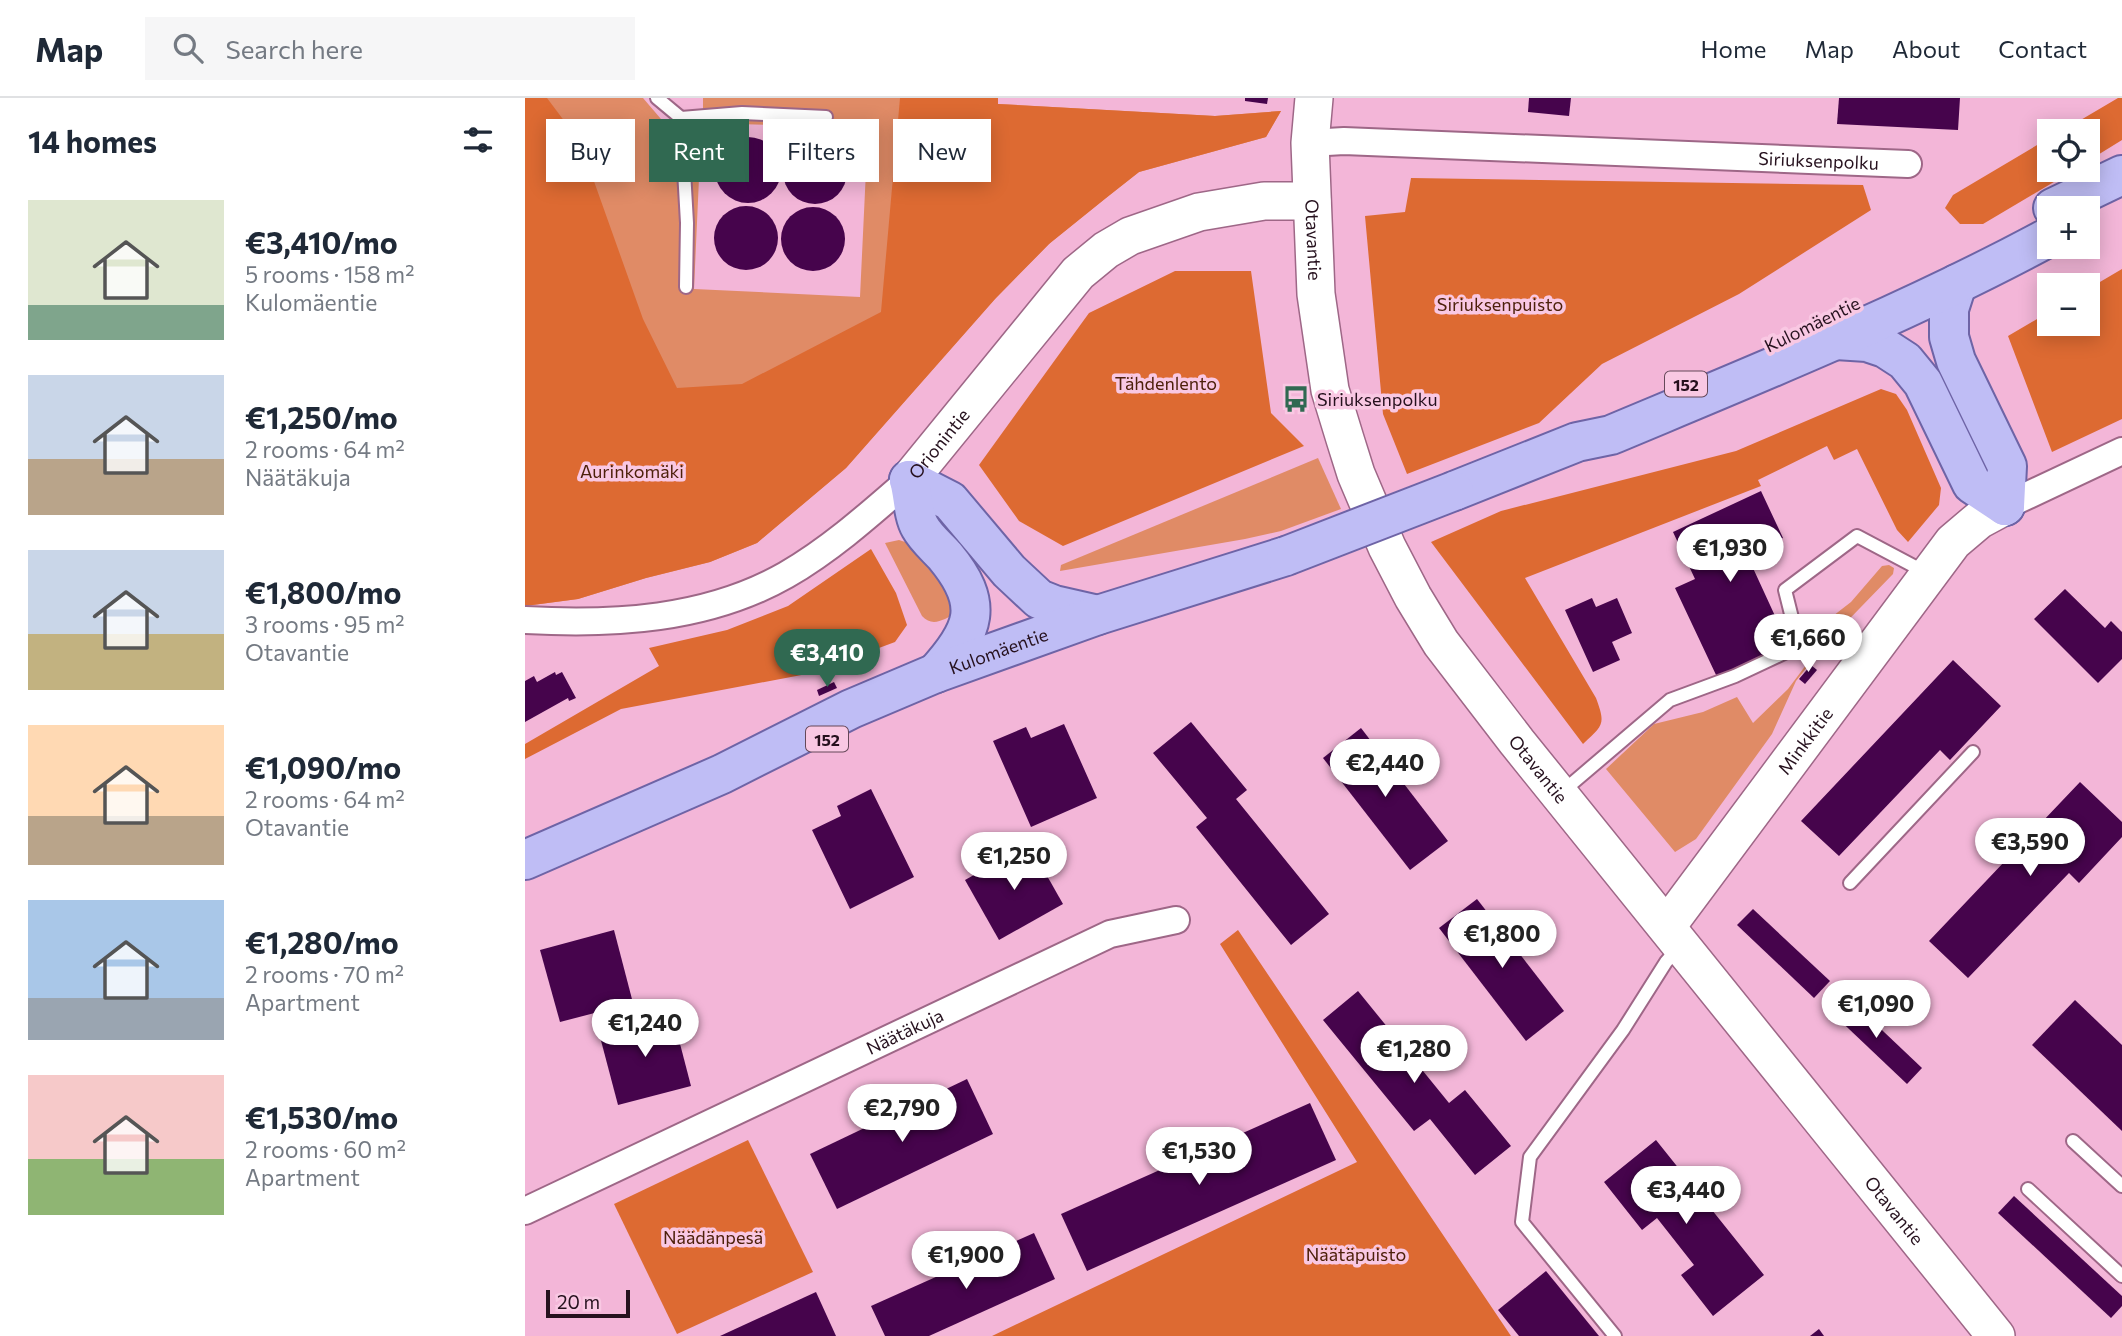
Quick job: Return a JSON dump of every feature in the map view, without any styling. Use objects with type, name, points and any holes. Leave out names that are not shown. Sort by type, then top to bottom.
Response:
[{"type":"main road","name":"Otavantie","points":[[1314,98],[1310,143],[1316,294],[1330,390],[1361,486],[1402,577],[1441,643],[1559,795],[1996,1336]]},
{"type":"main road","name":"Kulomäentie","points":[[2078,196],[2122,175]]},
{"type":"main road","points":[[2100,210],[2122,196]]},
{"type":"main road","name":"Orionintie","points":[[909,480],[1078,273],[1106,250],[1130,236],[1199,212],[1264,201],[1312,201]]},
{"type":"main road","name":"Kulomäentie","points":[[1577,442],[1617,417],[2037,216]]},
{"type":"main road","name":"Kulomäentie","points":[[722,774],[908,710],[1106,635],[1286,556],[1577,442],[1611,435],[1836,340],[2037,243]]},
{"type":"main road","points":[[1957,284],[1949,309],[1949,337],[1956,360],[2007,466],[2005,506]]},
{"type":"main road","points":[[1836,340],[1867,342],[1885,348],[1905,361],[1923,383],[1972,484],[2005,506]]},
{"type":"main road","points":[[909,480],[950,502],[1010,571],[1039,599],[1098,615]]},
{"type":"main road","points":[[909,480],[920,527],[952,565],[968,594],[970,621],[958,648],[936,673]]},
{"type":"main road","name":"Minkkitie","points":[[1674,935],[1953,542],[1979,520],[2005,506]]},
{"type":"main road","name":"Kulomäentie","points":[[525,868],[542,852],[722,774],[851,709],[936,673],[1098,615],[1286,556]]},
{"type":"street","name":"Siriuksenpolku","points":[[1310,143],[1344,141],[1908,164]]},
{"type":"street","name":"Minkkitie","points":[[2005,506],[2122,451]]},
{"type":"street","name":"Orionintie","points":[[525,620],[625,621],[712,605],[750,592],[785,576],[818,555],[909,480]]},
{"type":"street","name":"Näätäkuja","points":[[525,1211],[1110,934],[1176,920]]},
{"type":"lane","points":[[657,98],[681,118],[742,113],[826,117]]},
{"type":"lane","points":[[685,182],[686,287]]},
{"type":"lane","points":[[1559,795],[1670,701],[1735,676],[1799,646],[1785,590],[1857,536],[1929,574]]},
{"type":"lane","points":[[1850,883],[1973,752]]},
{"type":"lane","points":[[1615,1336],[1522,1222],[1530,1157],[1616,1040],[1666,962],[1674,935]]},
{"type":"lane","points":[[2073,1141],[2122,1186]]},
{"type":"lane","points":[[2028,1189],[2122,1276]]},
{"type":"green space","name":"Aurinkomäki","points":[[525,98],[643,98],[661,119],[649,119],[649,182],[699,182],[694,289],[860,297],[865,182],[879,182],[879,119],[763,119],[763,125],[749,124],[749,119],[703,119],[703,98],[998,98],[998,104],[1215,116],[1281,111],[1266,137],[1139,172],[1050,243],[995,299],[846,468],[757,543],[710,562],[578,599],[525,606]]},
{"type":"green space","name":"Aurinkomäki","points":[[525,98],[547,98],[563,119],[546,119],[546,182],[594,182],[643,319],[677,388],[742,384],[881,312],[893,177],[893,182],[991,182],[991,119],[898,119],[900,98],[998,98],[998,104],[1215,116],[1281,111],[1266,137],[1139,172],[1049,244],[995,299],[846,468],[757,543],[710,562],[578,599],[525,606]]},
{"type":"green space","points":[[2122,98],[2122,140],[2100,154],[2100,119],[2082,119]]},
{"type":"green space","points":[[2037,145],[2037,182],[2054,182],[1983,224],[1960,224],[1945,208],[1953,195]]},
{"type":"green space","name":"Siriuksenpuisto","points":[[1411,178],[1863,185],[1871,210],[1739,294],[1602,364],[1539,423],[1407,474],[1383,414],[1365,216],[1405,212]]},
{"type":"green space","points":[[2122,269],[2122,419],[2052,452],[2008,336],[2037,319],[2037,336],[2100,336],[2100,282]]},
{"type":"green space","name":"Tähdenlento","points":[[1175,271],[1251,271],[1271,413],[1304,446],[1063,546],[1019,521],[979,465],[1089,313]]},
{"type":"green space","points":[[1881,389],[1896,394],[1907,410],[1941,488],[1939,505],[1908,542],[1897,530],[1857,449],[1834,460],[1827,446],[1758,480],[1761,486],[1525,578],[1596,698],[1601,724],[1583,744],[1431,542],[1501,511],[1736,451]]},
{"type":"green space","points":[[1318,458],[1341,509],[1281,531],[1245,539],[1060,571],[1061,565]]},
{"type":"green space","points":[[899,540],[912,545],[931,559],[957,613],[934,622],[922,616],[885,543]]},
{"type":"green space","points":[[871,549],[896,593],[907,625],[895,642],[812,673],[621,709],[525,759],[525,744],[659,666],[649,648],[727,630],[788,606]]},
{"type":"green space","points":[[1889,565],[1894,568],[1893,574],[1827,642],[1796,681],[1772,734],[1696,839],[1675,852],[1606,769],[1654,724],[1703,712],[1737,697],[1753,723],[1788,689],[1824,641],[1820,626],[1851,602],[1882,566]]},
{"type":"green space","name":"Näätäpuisto","points":[[1238,930],[1511,1336],[992,1336],[1357,1162],[1220,944]]},
{"type":"green space","name":"Näädänpesä","points":[[748,1140],[813,1272],[677,1334],[614,1204]]},
{"type":"building","points":[[1245,98],[1268,98],[1267,104],[1245,101]]},
{"type":"building","points":[[1529,98],[1571,98],[1569,116],[1528,112]]},
{"type":"building","points":[[1839,98],[1960,98],[1958,130],[1837,124]]},
{"type":"building","points":[[749,137],[763,142],[763,182],[778,182],[771,193],[760,200],[748,203],[736,200],[725,193],[718,182],[749,182]]},
{"type":"building","points":[[784,182],[846,182],[838,195],[821,204],[809,204],[797,199]]},
{"type":"building","points":[[740,206],[752,206],[769,215],[776,226],[776,250],[769,261],[752,270],[740,270],[728,265],[719,256],[714,244],[714,232],[719,220],[728,211]]},
{"type":"building","points":[[807,207],[819,207],[836,216],[843,227],[843,251],[836,262],[819,271],[807,271],[795,266],[786,257],[781,245],[781,233],[786,221],[795,212]]},
{"type":"building","points":[[1761,491],[1783,538],[1747,555],[1788,644],[1717,677],[1675,588],[1695,579],[1673,532]]},
{"type":"building","points":[[2065,589],[2105,628],[2111,621],[2122,632],[2122,659],[2098,683],[2034,619]]},
{"type":"building","points":[[1592,598],[1596,607],[1617,598],[1632,633],[1612,642],[1620,660],[1593,672],[1565,610]]},
{"type":"building","points":[[1953,660],[2001,706],[1950,760],[1940,750],[1839,856],[1801,821]]},
{"type":"building","points":[[1811,665],[1817,670],[1805,684],[1799,679]]},
{"type":"building","points":[[555,672],[556,675],[562,672],[576,698],[569,701],[568,698],[525,722],[525,681],[534,676],[537,682]]},
{"type":"building","points":[[834,682],[837,688],[819,696],[817,690]]},
{"type":"building","points":[[1191,722],[1247,790],[1236,799],[1329,914],[1291,945],[1196,827],[1207,818],[1153,753]]},
{"type":"building","points":[[1064,724],[1097,798],[1031,827],[993,741],[1026,727],[1031,738]]},
{"type":"building","points":[[1361,728],[1448,841],[1410,870],[1323,758]]},
{"type":"building","points":[[2080,782],[2122,822],[2122,837],[2079,883],[2069,873],[1968,978],[1929,941]]},
{"type":"building","points":[[871,789],[914,877],[850,909],[812,830],[841,816],[837,806]]},
{"type":"building","points":[[1029,844],[1063,904],[999,940],[965,880]]},
{"type":"building","points":[[1477,899],[1564,1011],[1526,1041],[1439,928]]},
{"type":"building","points":[[1753,909],[1830,981],[1814,998],[1737,925]]},
{"type":"building","points":[[614,930],[633,1003],[560,1022],[540,950]]},
{"type":"building","points":[[1358,991],[1449,1103],[1465,1090],[1511,1146],[1475,1175],[1430,1119],[1414,1131],[1323,1020]]},
{"type":"building","points":[[1845,995],[1922,1068],[1907,1084],[1830,1011]]},
{"type":"building","points":[[2075,1000],[2122,1045],[2122,1131],[2032,1045]]},
{"type":"building","points":[[672,1013],[691,1086],[618,1105],[599,1033]]},
{"type":"building","points":[[967,1079],[993,1134],[837,1209],[810,1154]]},
{"type":"building","points":[[1310,1103],[1336,1160],[1087,1271],[1061,1214]]},
{"type":"building","points":[[1656,1140],[1764,1275],[1713,1316],[1681,1275],[1694,1265],[1657,1218],[1642,1230],[1604,1182]]},
{"type":"building","points":[[2014,1196],[2122,1296],[2122,1306],[2111,1318],[1998,1213]]},
{"type":"building","points":[[1034,1233],[1055,1279],[929,1336],[885,1336],[871,1306]]},
{"type":"building","points":[[1546,1271],[1599,1336],[1519,1336],[1498,1310]]},
{"type":"building","points":[[816,1292],[836,1336],[720,1336]]},
{"type":"building","points":[[1819,1329],[1824,1336],[1810,1336]]},
{"type":"place","name":"Siriuksenpolku","points":[[1296,399]]}]
